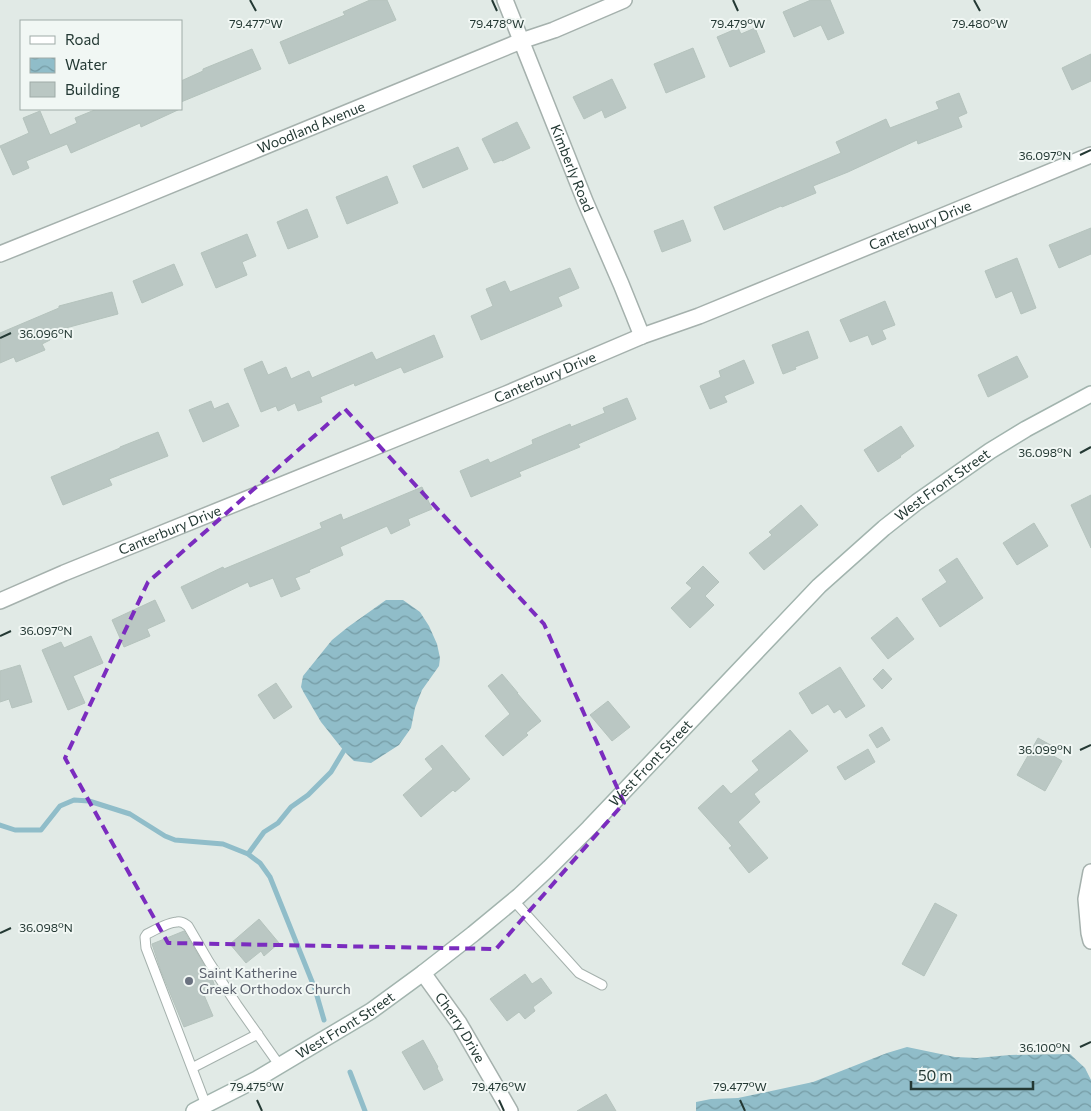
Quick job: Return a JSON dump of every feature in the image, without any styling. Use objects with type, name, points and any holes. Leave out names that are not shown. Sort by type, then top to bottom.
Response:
[{"type":"street","name":"Kimberly Road","points":[[505,0],[585,201],[642,336]]},
{"type":"street","name":"Woodland Avenue","points":[[0,254],[122,206],[521,40],[554,30],[624,0]]},
{"type":"street","name":"Canterbury Drive","points":[[0,601],[64,573],[506,394],[642,336],[699,316],[1091,156]]},
{"type":"street","name":"West Front Street","points":[[200,1108],[257,1080],[371,1011],[423,973],[514,901],[589,828],[819,586],[884,528],[924,497],[990,451],[1026,428],[1091,394]]},
{"type":"street","points":[[1091,872],[1086,898],[1091,941]]},
{"type":"street","name":"Cherry Drive","points":[[423,973],[459,1023],[510,1111]]},
{"type":"lane","points":[[514,901],[579,973],[602,985]]},
{"type":"lane","points":[[200,1108],[192,1068],[146,948],[145,938],[147,934],[172,923],[184,922],[237,1005],[280,1066]]},
{"type":"lane","points":[[192,1068],[258,1034]]},
{"type":"highlighted area","points":[[345,409],[544,624],[624,803],[496,949],[168,943],[65,758],[148,582]]},
{"type":"water","points":[[386,600],[403,600],[420,612],[437,644],[440,658],[439,666],[422,690],[415,708],[411,728],[399,745],[371,763],[354,761],[321,722],[301,687],[303,676],[332,640]]},
{"type":"water","points":[[907,1047],[955,1057],[977,1058],[1010,1055],[1070,1054],[1085,1068],[1091,1080],[1091,1111],[696,1111],[696,1102],[711,1099],[738,1098],[813,1082]]},
{"type":"building","points":[[370,0],[387,0],[396,20],[289,64],[280,42],[345,15],[343,12]]},
{"type":"building","points":[[811,0],[830,0],[844,33],[828,40],[821,25],[794,37],[783,12]]},
{"type":"building","points":[[738,28],[741,34],[755,28],[765,52],[730,67],[717,37]]},
{"type":"building","points":[[693,48],[705,77],[666,93],[654,64]]},
{"type":"building","points":[[252,49],[261,69],[182,102],[182,81],[203,71],[203,69]]},
{"type":"building","points":[[1091,54],[1091,81],[1072,90],[1062,68]]},
{"type":"building","points":[[612,79],[626,108],[605,118],[602,110],[584,119],[573,97]]},
{"type":"building","points":[[959,93],[967,113],[958,117],[962,127],[918,144],[917,140],[813,186],[816,193],[724,230],[714,207],[841,153],[836,142],[886,119],[890,128],[939,109],[936,102]]},
{"type":"building","points":[[95,110],[178,110],[141,127],[140,123],[71,153],[67,144],[26,161],[29,168],[13,175],[0,146],[29,133],[23,118],[40,111],[50,135],[77,123],[75,118]]},
{"type":"building","points":[[517,122],[530,148],[494,163],[482,139]]},
{"type":"building","points":[[458,147],[468,169],[423,188],[413,166]]},
{"type":"building","points":[[387,176],[398,203],[347,224],[336,197]]},
{"type":"building","points":[[307,209],[318,237],[288,249],[277,222]]},
{"type":"building","points":[[683,220],[691,241],[662,252],[654,231]]},
{"type":"building","points":[[1091,228],[1091,254],[1059,268],[1049,245]]},
{"type":"building","points":[[247,234],[256,256],[242,262],[247,275],[216,288],[201,253]]},
{"type":"building","points":[[1017,258],[1036,308],[1021,314],[1012,291],[996,298],[985,271]]},
{"type":"building","points":[[174,264],[183,285],[142,303],[133,281]]},
{"type":"building","points":[[570,268],[579,288],[558,297],[562,306],[481,340],[471,316],[493,306],[486,289],[505,281],[510,292]]},
{"type":"building","points":[[112,292],[118,314],[47,333],[50,340],[42,344],[45,350],[16,362],[14,357],[0,363],[0,333],[59,308],[59,306]]},
{"type":"building","points":[[885,301],[895,325],[882,330],[886,339],[872,345],[868,335],[850,342],[840,320]]},
{"type":"building","points":[[808,331],[818,358],[783,374],[772,345]]},
{"type":"building","points":[[434,335],[443,357],[404,373],[401,367],[355,386],[354,383],[320,397],[322,402],[298,411],[295,403],[278,411],[276,406],[261,412],[244,369],[262,361],[268,375],[286,367],[291,379],[309,371],[312,378],[372,352],[376,360]]},
{"type":"building","points":[[1017,356],[1028,377],[988,397],[978,375]]},
{"type":"building","points":[[744,360],[754,383],[724,396],[727,402],[710,409],[700,386],[721,377],[719,371]]},
{"type":"building","points":[[627,398],[636,419],[578,444],[580,447],[519,472],[521,476],[471,497],[460,471],[488,459],[490,463],[533,444],[532,440],[570,424],[571,427],[605,413],[603,408]]},
{"type":"building","points":[[211,401],[214,409],[228,403],[239,426],[203,442],[189,410]]},
{"type":"building","points":[[901,426],[914,446],[878,472],[864,450]]},
{"type":"building","points":[[158,432],[168,456],[109,479],[112,485],[63,505],[51,477]]},
{"type":"building","points":[[422,487],[432,509],[408,519],[410,525],[391,534],[387,526],[340,547],[343,555],[295,578],[300,589],[281,597],[273,578],[250,587],[248,582],[192,609],[181,587],[223,567],[224,569],[322,528],[320,523],[341,514],[343,520]]},
{"type":"building","points":[[1091,495],[1091,548],[1071,505]]},
{"type":"building","points":[[801,505],[818,525],[764,570],[749,553],[772,535],[769,532]]},
{"type":"building","points":[[1034,523],[1048,546],[1017,565],[1003,543]]},
{"type":"building","points":[[957,558],[983,598],[940,627],[922,599],[947,582],[939,570]]},
{"type":"building","points":[[703,566],[719,582],[705,596],[714,605],[690,628],[671,608],[692,588],[686,583]]},
{"type":"building","points":[[155,600],[165,621],[147,629],[150,636],[124,647],[112,620]]},
{"type":"building","points":[[897,617],[914,639],[888,659],[871,638]]},
{"type":"building","points":[[91,636],[103,663],[73,676],[85,703],[68,710],[42,650],[61,642],[64,648]]},
{"type":"building","points":[[20,665],[32,702],[12,708],[9,699],[0,702],[0,671]]},
{"type":"building","points":[[840,667],[865,706],[846,718],[840,709],[834,713],[828,704],[812,714],[799,693]]},
{"type":"building","points":[[883,669],[892,679],[882,689],[873,679]]},
{"type":"building","points":[[502,674],[541,721],[503,756],[485,736],[510,714],[488,686]]},
{"type":"building","points":[[276,683],[292,707],[274,719],[258,695]]},
{"type":"building","points":[[608,701],[630,727],[612,741],[590,715]]},
{"type":"building","points":[[882,727],[890,740],[877,748],[869,735]]},
{"type":"building","points":[[790,730],[808,751],[754,794],[760,802],[738,822],[768,858],[749,873],[729,848],[732,846],[698,808],[723,785],[731,794],[759,770],[752,761]]},
{"type":"building","points":[[1038,738],[1056,748],[1052,755],[1062,761],[1045,791],[1017,775]]},
{"type":"building","points":[[442,745],[470,779],[455,792],[453,790],[421,817],[403,795],[433,769],[425,759]]},
{"type":"building","points":[[868,749],[875,762],[845,780],[837,767]]},
{"type":"building","points":[[935,903],[957,915],[924,976],[902,964]]},
{"type":"building","points":[[259,919],[279,943],[264,956],[261,951],[246,963],[230,944]]},
{"type":"building","name":"Saint Katherine Greek Orthodox Church","points":[[184,931],[212,978],[215,987],[210,989],[211,993],[204,995],[213,1016],[184,1027],[152,944]]},
{"type":"building","points":[[525,974],[532,984],[541,978],[552,993],[533,1007],[535,1011],[525,1019],[519,1012],[507,1021],[490,999]]},
{"type":"building","points":[[423,1040],[443,1080],[424,1090],[402,1052]]},
{"type":"building","points":[[606,1094],[616,1111],[577,1111]]},
{"type":"waterway","points":[[248,854],[264,832],[278,823],[291,807],[308,795],[331,772],[346,747]]},
{"type":"waterway","points":[[0,825],[15,830],[41,830],[60,806],[74,800],[89,801],[130,814],[165,836],[175,840],[223,844],[248,854],[260,863],[270,877],[315,989],[324,1020]]},
{"type":"waterway","points":[[350,1072],[365,1111]]},
{"type":"place","name":"Saint Katherine Greek Orthodox Church","points":[[189,981]]}]
